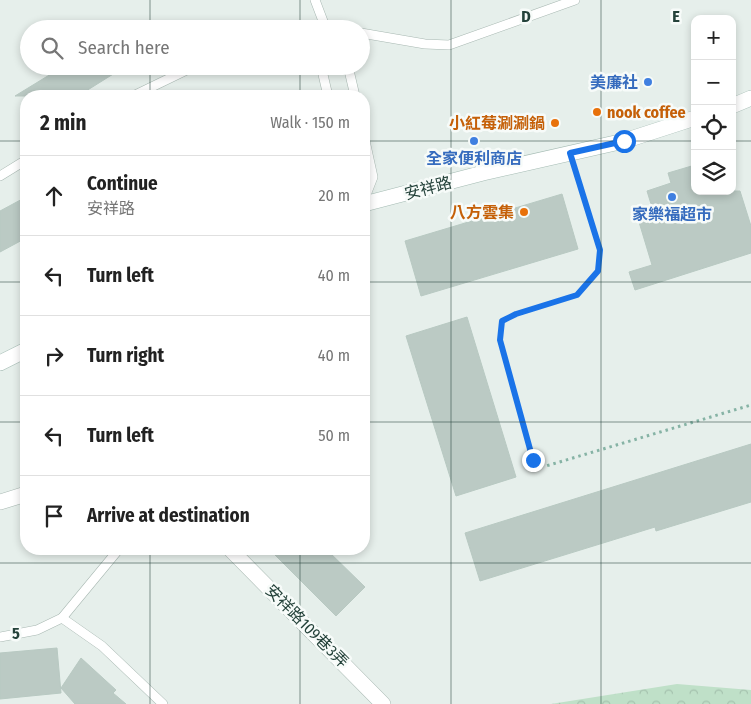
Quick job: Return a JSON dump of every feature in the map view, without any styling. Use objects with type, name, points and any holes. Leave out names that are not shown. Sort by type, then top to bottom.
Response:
[{"type":"street","points":[[734,105],[751,98]]},
{"type":"street","name":"安祥路","points":[[370,202],[483,173],[624,141],[691,119]]},
{"type":"street","points":[[0,363],[20,353]]},
{"type":"street","points":[[0,502],[20,496]]},
{"type":"street","name":"安祥路109巷3弄","points":[[236,555],[383,704]]},
{"type":"lane","points":[[314,0],[322,20]]},
{"type":"lane","points":[[370,35],[425,44],[449,45],[575,0]]},
{"type":"lane","points":[[145,90],[176,75]]},
{"type":"lane","points":[[323,75],[327,90]]},
{"type":"lane","points":[[350,75],[354,90]]},
{"type":"lane","points":[[370,163],[373,177],[370,185]]},
{"type":"lane","points":[[0,176],[20,164]]},
{"type":"lane","points":[[0,637],[37,630],[62,618],[114,555]]},
{"type":"lane","points":[[62,618],[102,646],[163,704]]},
{"type":"path","points":[[570,153],[600,250],[598,271],[577,295],[516,314],[502,321],[500,340],[533,460],[546,466],[751,405]]},
{"type":"green space","points":[[677,684],[751,690],[751,704],[551,704]]},
{"type":"building","points":[[49,75],[112,75],[88,90],[25,90]]},
{"type":"building","points":[[691,166],[691,195],[736,195],[736,191],[740,191],[751,226],[751,253],[635,290],[629,272],[652,265],[639,222],[655,217],[647,191],[671,183],[668,173]]},
{"type":"building","points":[[562,194],[578,249],[421,296],[405,241]]},
{"type":"building","points":[[20,200],[20,241],[0,252],[0,211]]},
{"type":"building","points":[[467,317],[516,477],[456,496],[406,336]]},
{"type":"building","points":[[751,444],[751,502],[656,531],[655,527],[480,581],[465,533]]},
{"type":"building","points":[[275,555],[332,555],[365,587],[336,616]]},
{"type":"building","points":[[57,648],[61,693],[0,699],[0,653]]},
{"type":"building","points":[[81,658],[116,690],[113,693],[126,704],[75,704],[61,688]]},
{"type":"place","name":"美廉社","points":[[648,82]]},
{"type":"place","name":"nook coffee","points":[[597,112]]},
{"type":"place","name":"小紅莓涮涮鍋","points":[[555,123]]},
{"type":"place","name":"全家便利商店","points":[[474,141]]},
{"type":"place","name":"家樂福超市","points":[[672,197]]},
{"type":"place","name":"八方雲集","points":[[524,212]]},
{"type":"route","points":[[533,460],[500,340],[502,321],[516,314],[577,295],[598,271],[600,250],[570,153],[624,141]]}]
